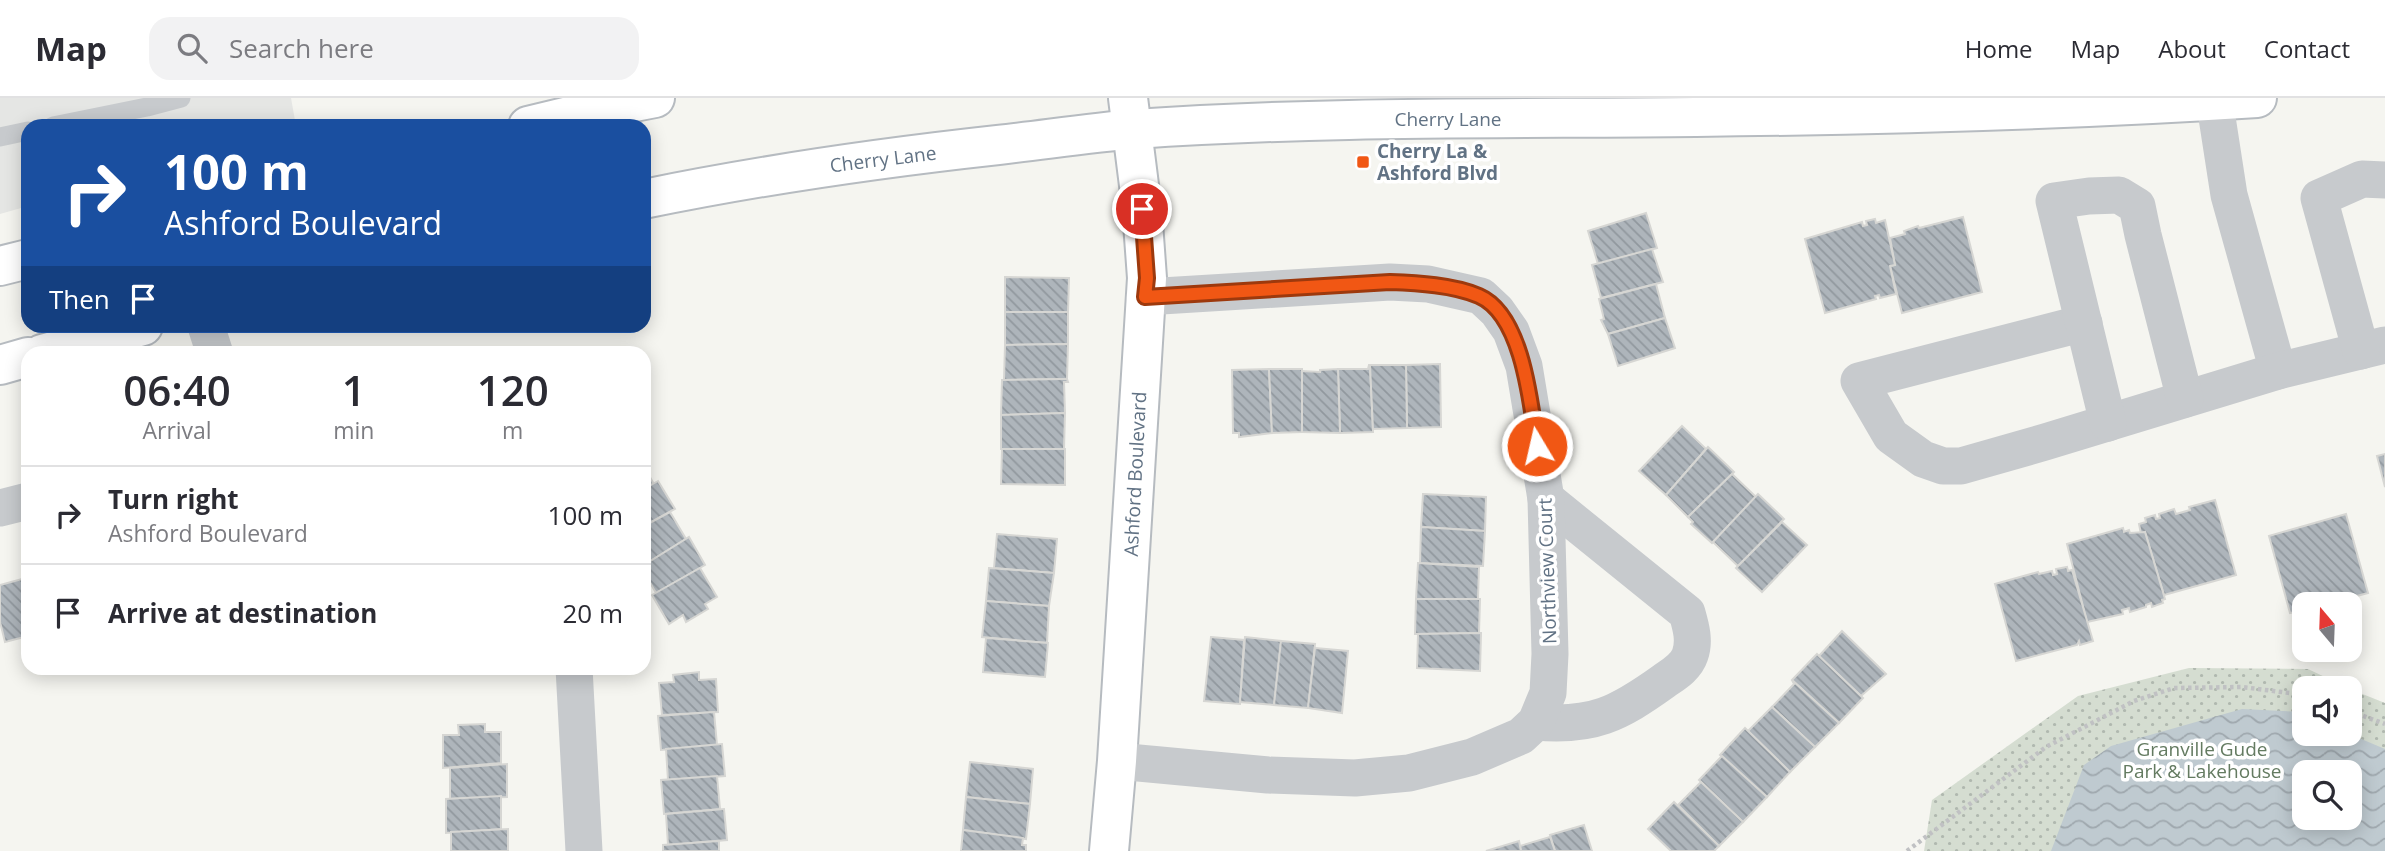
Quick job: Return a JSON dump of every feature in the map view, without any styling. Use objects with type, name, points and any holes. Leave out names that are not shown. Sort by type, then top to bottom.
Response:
[{"type":"main road","points":[[555,119],[597,108],[655,98]]},
{"type":"main road","name":"Cherry Lane","points":[[651,198],[736,180],[1130,114],[1327,119],[1699,117],[2141,106],[2256,98]]},
{"type":"main road","name":"Ashford Boulevard","points":[[1109,851],[1147,278],[1142,209],[1130,114]]},
{"type":"main road","points":[[0,266],[21,261]]},
{"type":"main road","points":[[71,346],[118,333]]},
{"type":"main road","points":[[0,365],[21,359]]},
{"type":"street","points":[[2214,99],[2229,195],[2278,371]]},
{"type":"street","points":[[2084,323],[1859,381],[1891,436],[1908,450],[1943,466],[1961,466],[2278,371],[2373,348],[2319,198],[2362,179],[2385,180]]},
{"type":"street","points":[[2108,423],[2054,201],[2119,195],[2137,206],[2185,399]]},
{"type":"street","name":"Northview Court","points":[[1145,297],[1390,282],[1429,284],[1481,296],[1497,311],[1511,331],[1524,366],[1546,499],[1550,654],[1548,693],[1535,722]]},
{"type":"street","points":[[1117,761],[1268,775],[1355,778],[1409,773],[1472,757],[1521,736],[1535,722],[1566,725],[1597,720],[1630,706],[1682,669],[1690,656],[1693,635],[1687,613],[1546,499]]},
{"type":"street","points":[[0,509],[21,503]]},
{"type":"street","points":[[574,675],[584,851]]},
{"type":"lane","points":[[85,119],[181,98]]},
{"type":"lane","points":[[0,137],[21,132]]},
{"type":"path","points":[[1907,851],[2046,747],[2134,701],[2174,688],[2242,687],[2292,693]]},
{"type":"path","points":[[2362,715],[2385,724]]},
{"type":"shaded area","points":[[0,98],[291,98],[295,119],[21,119],[21,208],[0,214]]},
{"type":"green space","name":"Granville Gude Park & Lakehouse","points":[[2189,668],[2308,669],[2323,676],[2292,676],[2292,746],[2362,746],[2362,694],[2385,703],[2385,851],[1924,851],[1932,800],[2078,696]]},
{"type":"water","points":[[2242,709],[2292,712],[2292,746],[2362,746],[2362,739],[2385,749],[2385,851],[2051,851],[2084,765],[2111,746]]},
{"type":"building","points":[[1646,213],[1657,248],[1598,264],[1588,231]]},
{"type":"building","points":[[1963,217],[1982,292],[1902,313],[1890,266],[1895,265],[1890,238],[1905,234],[1904,231],[1918,226],[1919,228]]},
{"type":"building","points":[[1875,219],[1876,223],[1885,220],[1895,265],[1890,266],[1896,294],[1880,298],[1879,295],[1875,296],[1876,299],[1825,313],[1805,239],[1862,222],[1863,226],[1867,225],[1866,221]]},
{"type":"building","points":[[1652,249],[1663,282],[1601,298],[1592,265]]},
{"type":"building","points":[[1005,277],[1069,278],[1068,312],[1005,312]]},
{"type":"building","points":[[1656,284],[1665,318],[1608,334],[1601,320],[1604,319],[1599,299]]},
{"type":"building","points":[[1005,312],[1068,312],[1068,344],[1005,345]]},
{"type":"building","points":[[1665,318],[1675,348],[1618,366],[1608,334]]},
{"type":"building","points":[[1068,344],[1067,379],[1004,380],[1005,345]]},
{"type":"building","points":[[1440,364],[1441,427],[1407,428],[1406,365]]},
{"type":"building","points":[[1369,365],[1373,432],[1340,433],[1338,369],[1368,369]]},
{"type":"building","points":[[1370,365],[1406,365],[1407,428],[1373,429]]},
{"type":"building","points":[[1269,369],[1272,433],[1239,437],[1239,433],[1233,433],[1232,370]]},
{"type":"building","points":[[1269,369],[1302,369],[1302,432],[1272,433]]},
{"type":"building","points":[[1338,369],[1340,433],[1302,432],[1302,371]]},
{"type":"building","points":[[1067,379],[1068,382],[1064,382],[1065,413],[1001,415],[1002,380]]},
{"type":"building","points":[[1065,413],[1064,449],[1001,449],[1001,415]]},
{"type":"building","points":[[1682,426],[1706,449],[1666,495],[1639,471]]},
{"type":"building","points":[[1708,447],[1734,472],[1688,517],[1666,495]]},
{"type":"building","points":[[1002,449],[1065,449],[1065,485],[1001,484]]},
{"type":"building","points":[[2385,454],[2385,487],[2377,456]]},
{"type":"building","points":[[1732,474],[1756,497],[1712,543],[1691,524],[1693,522],[1688,517]]},
{"type":"building","points":[[658,481],[675,509],[651,522],[651,485]]},
{"type":"building","points":[[1423,494],[1486,497],[1485,531],[1421,527]]},
{"type":"building","points":[[1758,494],[1784,519],[1738,566],[1713,542]]},
{"type":"building","points":[[2215,500],[2236,575],[2164,595],[2145,532],[2141,534],[2139,524],[2146,522],[2145,518],[2155,515],[2156,519],[2160,518],[2159,514],[2174,509],[2176,514],[2190,510],[2189,507]]},
{"type":"building","points":[[670,512],[686,539],[651,561],[651,522]]},
{"type":"building","points":[[2346,514],[2368,593],[2292,592],[2290,613],[2269,536]]},
{"type":"building","points":[[1782,522],[1807,545],[1762,592],[1736,568]]},
{"type":"building","points":[[1421,527],[1485,531],[1483,566],[1420,563]]},
{"type":"building","points":[[2123,528],[2124,532],[2145,532],[2165,599],[2162,600],[2163,603],[2152,607],[2151,603],[2130,612],[2129,608],[2122,610],[2123,614],[2087,622],[2067,544]]},
{"type":"building","points":[[997,534],[1057,539],[1054,573],[994,568]]},
{"type":"building","points":[[689,537],[705,565],[656,593],[651,584],[651,561]]},
{"type":"building","points":[[1418,563],[1479,567],[1478,599],[1416,599]]},
{"type":"building","points":[[2067,567],[2068,571],[2072,570],[2093,641],[2080,645],[2079,641],[2077,645],[2016,661],[1995,584],[2038,572],[2052,571],[2053,575],[2057,574],[2056,569]]},
{"type":"building","points":[[700,568],[717,597],[705,604],[708,609],[686,622],[683,615],[669,624],[652,595]]},
{"type":"building","points":[[989,568],[1054,573],[1049,606],[986,601]]},
{"type":"building","points":[[21,579],[21,638],[5,642],[0,622],[0,585]]},
{"type":"building","points":[[1416,599],[1480,599],[1479,633],[1415,634]]},
{"type":"building","points":[[986,601],[1049,606],[1047,643],[982,637]]},
{"type":"building","points":[[1842,631],[1886,674],[1861,696],[1819,656]]},
{"type":"building","points":[[1481,633],[1480,671],[1417,668],[1418,634]]},
{"type":"building","points":[[1211,637],[1244,640],[1240,704],[1204,701]]},
{"type":"building","points":[[1245,637],[1281,641],[1274,705],[1240,702]]},
{"type":"building","points":[[986,638],[1048,643],[1045,677],[983,672]]},
{"type":"building","points":[[1281,641],[1315,644],[1308,708],[1274,705]]},
{"type":"building","points":[[1315,648],[1348,651],[1342,713],[1308,708]]},
{"type":"building","points":[[1817,654],[1863,698],[1839,723],[1792,680]]},
{"type":"building","points":[[699,672],[699,680],[716,679],[718,712],[662,715],[659,683],[674,682],[673,675]]},
{"type":"building","points":[[1792,680],[1839,723],[1815,747],[1772,707],[1794,684]]},
{"type":"building","points":[[1772,707],[1815,747],[1790,772],[1748,731]]},
{"type":"building","points":[[714,712],[717,745],[661,750],[658,716]]},
{"type":"building","points":[[485,724],[485,732],[501,732],[501,763],[443,768],[443,735],[459,735],[458,725]]},
{"type":"building","points":[[1745,728],[1790,772],[1767,797],[1720,755]]},
{"type":"building","points":[[722,744],[725,776],[668,780],[666,749]]},
{"type":"building","points":[[1722,756],[1767,797],[1743,822],[1699,780]]},
{"type":"building","points":[[970,762],[1033,769],[1030,804],[966,797]]},
{"type":"building","points":[[507,764],[507,797],[450,799],[450,768]]},
{"type":"building","points":[[717,776],[720,809],[664,814],[661,780]]},
{"type":"building","points":[[1701,782],[1743,822],[1719,846],[1678,805]]},
{"type":"building","points":[[501,796],[501,829],[446,833],[446,799]]},
{"type":"building","points":[[966,797],[1030,804],[1026,839],[963,830]]},
{"type":"building","points":[[1674,802],[1719,846],[1714,851],[1671,851],[1648,829]]},
{"type":"building","points":[[724,809],[727,840],[668,845],[666,814]]},
{"type":"building","points":[[1584,825],[1592,851],[1555,851],[1550,835]]},
{"type":"building","points":[[508,829],[508,851],[451,851],[451,832]]},
{"type":"building","points":[[963,830],[1023,838],[1022,845],[1026,845],[1026,851],[961,851]]},
{"type":"building","points":[[1550,837],[1555,851],[1521,851],[1520,846]]},
{"type":"building","points":[[719,841],[719,851],[663,851],[663,845]]},
{"type":"building","points":[[1519,841],[1521,851],[1486,851]]},
{"type":"place","name":"Cherry La & Ashford Blvd","points":[[1363,162]]},
{"type":"route","points":[[1142,209],[1147,278],[1145,297],[1390,282],[1429,284],[1481,296],[1497,311],[1511,331],[1524,366],[1537,446]]}]
